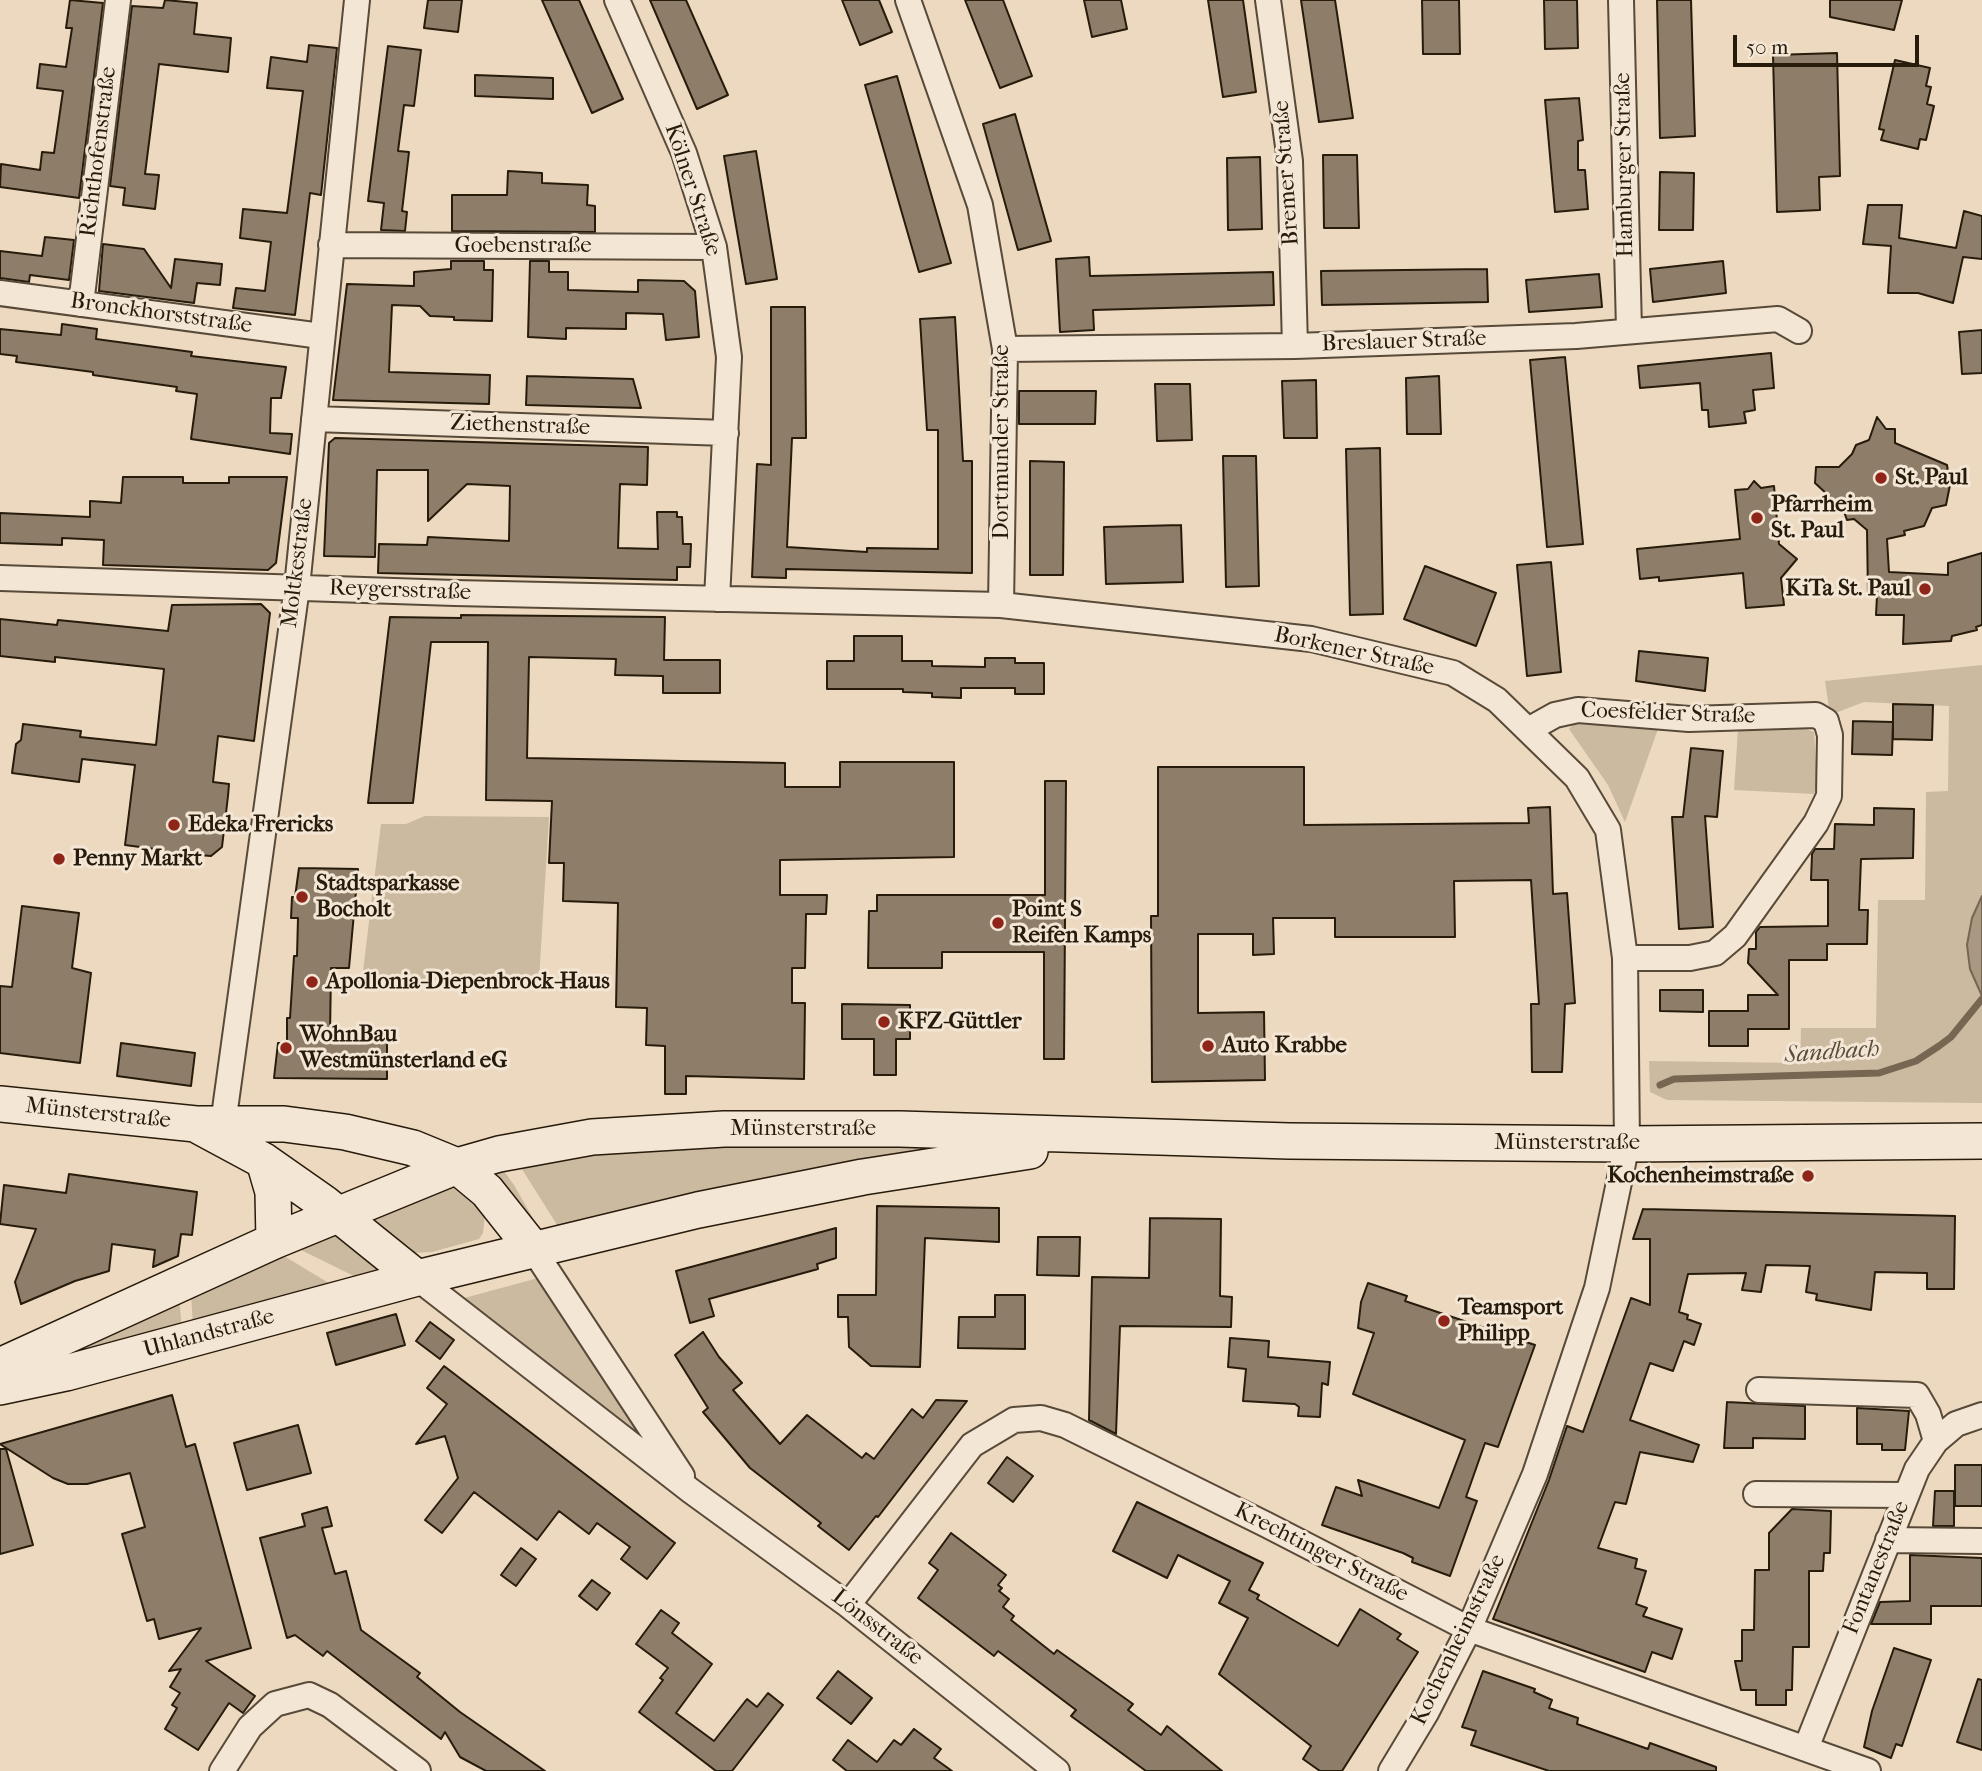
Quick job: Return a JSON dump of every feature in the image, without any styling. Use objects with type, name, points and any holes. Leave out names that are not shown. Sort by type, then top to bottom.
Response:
[{"type":"main road","name":"Münsterstraße","points":[[0,1104],[209,1124],[284,1124],[345,1132],[413,1148],[457,1166],[487,1191],[533,1249]]},
{"type":"main road","name":"Münsterstraße","points":[[209,1124],[339,1214],[417,1278],[698,1210],[863,1177],[989,1156],[1152,1138]]},
{"type":"main road","name":"Münsterstraße","points":[[274,1241],[457,1166],[499,1154],[592,1137],[724,1129],[900,1129],[1152,1138],[1627,1144],[1982,1141]]},
{"type":"main road","points":[[264,1161],[273,1192],[274,1241]]},
{"type":"main road","name":"Uhlandstraße","points":[[0,1366],[274,1241]]},
{"type":"main road","name":"Uhlandstraße","points":[[0,1387],[66,1373],[417,1278]]},
{"type":"street","name":"Richthofenstraße","points":[[81,304],[118,0]]},
{"type":"street","name":"Moltkestraße","points":[[209,1124],[297,587],[357,0]]},
{"type":"street","name":"Kölner Straße","points":[[617,0],[684,153],[714,247],[729,357],[717,599]]},
{"type":"street","name":"Dortmunder Straße","points":[[908,0],[980,205],[1005,349],[1001,605]]},
{"type":"street","name":"Bremer Straße","points":[[1268,0],[1290,161],[1295,346]]},
{"type":"street","name":"Hamburger Straße","points":[[1621,0],[1629,330]]},
{"type":"street","name":"Goebenstraße","points":[[331,245],[714,247]]},
{"type":"street","name":"Bronckhorststraße","points":[[0,293],[321,336]]},
{"type":"street","name":"Breslauer Straße","points":[[1005,349],[1295,346],[1576,336],[1778,319],[1799,331]]},
{"type":"street","name":"Ziethenstraße","points":[[314,419],[726,433]]},
{"type":"street","name":"Reygersstraße","points":[[0,578],[717,599]]},
{"type":"street","name":"Borkener Straße","points":[[717,599],[1001,605],[1283,636],[1389,656],[1453,673],[1497,700],[1530,730],[1577,778],[1608,830],[1625,958],[1627,1144]]},
{"type":"street","name":"Coesfelder Straße","points":[[1530,730],[1555,715],[1578,710],[1689,719],[1816,715],[1826,721],[1830,735],[1829,796],[1816,823],[1735,936],[1715,953],[1690,958],[1625,958]]},
{"type":"street","name":"Kochenheimstraße","points":[[1391,1771],[1426,1713],[1469,1629],[1535,1474],[1582,1341],[1611,1234],[1627,1144]]},
{"type":"street","name":"Lönsstraße","points":[[533,1249],[691,1491]]},
{"type":"street","name":"Lönsstraße","points":[[417,1278],[691,1491],[848,1605],[1057,1771]]},
{"type":"street","points":[[1759,1390],[1917,1395],[1928,1414],[1936,1441]]},
{"type":"street","name":"Fontanestraße","points":[[1806,1748],[1917,1469],[1936,1441],[1956,1424],[1982,1415]]},
{"type":"street","name":"Krechtinger Straße","points":[[848,1605],[972,1445],[1014,1420],[1041,1418],[1065,1425],[1469,1629],[1868,1771]]},
{"type":"street","points":[[1756,1494],[1906,1495]]},
{"type":"street","points":[[1888,1540],[1982,1541]]},
{"type":"street","points":[[222,1771],[250,1727],[275,1704],[309,1695],[330,1705],[418,1771]]},
{"type":"shaded area","points":[[1982,665],[1982,1103],[1667,1100],[1650,1092],[1649,1061],[1800,1063],[1801,1028],[1876,1028],[1878,900],[1925,900],[1926,792],[1948,791],[1949,706],[1864,702],[1830,715],[1825,681]]},
{"type":"shaded area","points":[[1575,721],[1658,729],[1625,822],[1608,785],[1569,729]]},
{"type":"shaded area","points":[[1804,728],[1814,732],[1817,781],[1814,794],[1734,790],[1738,730]]},
{"type":"shaded area","points":[[425,816],[549,817],[539,980],[362,979],[381,824],[406,824]]},
{"type":"shaded area","points":[[1982,896],[1982,996],[1970,969],[1967,945],[1972,918]]},
{"type":"shaded area","points":[[648,1142],[960,1144],[559,1228],[520,1166]]},
{"type":"shaded area","points":[[504,1171],[514,1185],[542,1234],[486,1174]]},
{"type":"shaded area","points":[[446,1184],[463,1190],[485,1215],[483,1233],[479,1239],[432,1252],[413,1253],[365,1218]]},
{"type":"shaded area","points":[[333,1233],[384,1270],[358,1278],[301,1250],[303,1246]]},
{"type":"shaded area","points":[[284,1256],[337,1288],[193,1327],[191,1294]]},
{"type":"shaded area","points":[[542,1277],[648,1443],[457,1300]]},
{"type":"shaded area","points":[[179,1297],[182,1329],[32,1366]]},
{"type":"building","points":[[70,0],[103,3],[79,198],[0,187],[1,164],[40,170],[42,152],[54,153],[63,91],[37,88],[40,64],[66,67],[72,28],[66,28]]},
{"type":"building","points":[[165,0],[197,3],[194,34],[231,38],[228,72],[159,64],[145,174],[159,175],[155,209],[123,205],[125,188],[110,186],[132,6],[163,8]]},
{"type":"building","points":[[428,0],[462,0],[458,32],[424,28]]},
{"type":"building","points":[[542,0],[579,0],[623,99],[592,113]]},
{"type":"building","points":[[650,0],[686,0],[728,95],[697,109]]},
{"type":"building","points":[[842,0],[879,0],[892,32],[860,45]]},
{"type":"building","points":[[965,0],[1003,0],[1032,76],[1000,88]]},
{"type":"building","points":[[1084,0],[1121,0],[1127,29],[1092,37]]},
{"type":"building","points":[[1208,0],[1243,0],[1256,92],[1223,97]]},
{"type":"building","points":[[1301,0],[1335,0],[1353,118],[1319,122]]},
{"type":"building","points":[[1422,0],[1459,0],[1460,54],[1423,54]]},
{"type":"building","points":[[1544,0],[1577,0],[1578,48],[1545,49]]},
{"type":"building","points":[[1657,0],[1691,0],[1695,136],[1660,138]]},
{"type":"building","points":[[1830,0],[1902,0],[1894,30],[1830,17]]},
{"type":"building","points":[[309,45],[337,48],[321,195],[310,193],[295,315],[233,308],[236,288],[265,291],[271,242],[240,238],[243,209],[287,213],[303,91],[267,88],[271,57],[307,62]]},
{"type":"building","points":[[388,46],[421,50],[414,106],[404,105],[398,151],[409,152],[402,211],[407,212],[405,231],[381,230],[384,203],[368,201]]},
{"type":"building","points":[[1837,53],[1840,176],[1819,177],[1820,210],[1777,212],[1773,55]]},
{"type":"building","points":[[1895,60],[1930,68],[1926,86],[1931,87],[1927,104],[1934,106],[1926,140],[1920,139],[1918,149],[1881,140],[1884,130],[1879,129]]},
{"type":"building","points":[[475,75],[553,78],[553,99],[475,96]]},
{"type":"building","points":[[897,76],[951,263],[919,272],[865,85]]},
{"type":"building","points":[[1579,98],[1583,140],[1578,141],[1578,170],[1585,170],[1588,209],[1555,212],[1545,100]]},
{"type":"building","points":[[1015,114],[1051,241],[1018,250],[983,124]]},
{"type":"building","points":[[756,151],[777,279],[746,284],[724,156]]},
{"type":"building","points":[[1323,155],[1357,155],[1359,228],[1324,228]]},
{"type":"building","points":[[1260,157],[1262,229],[1228,230],[1227,158]]},
{"type":"building","points":[[508,171],[542,173],[542,183],[588,185],[587,205],[595,206],[595,232],[452,231],[452,195],[507,195]]},
{"type":"building","points":[[1660,172],[1694,173],[1693,230],[1659,230]]},
{"type":"building","points":[[1868,205],[1902,205],[1899,238],[1956,248],[1964,211],[1982,216],[1982,259],[1963,257],[1953,303],[1918,293],[1888,293],[1891,246],[1863,244]]},
{"type":"building","points":[[45,237],[74,240],[69,280],[30,275],[29,282],[0,278],[0,251],[42,256]]},
{"type":"building","points":[[103,244],[144,249],[171,288],[175,259],[222,264],[220,285],[197,283],[194,303],[99,291]]},
{"type":"building","points":[[1089,257],[1090,276],[1273,272],[1274,305],[1093,310],[1094,330],[1060,332],[1056,259]]},
{"type":"building","points":[[451,261],[484,261],[484,270],[493,270],[492,321],[454,320],[454,317],[430,316],[420,306],[392,305],[389,372],[490,375],[489,404],[333,400],[347,284],[414,286],[414,272],[451,269]]},
{"type":"building","points":[[530,261],[549,261],[549,272],[568,272],[568,290],[638,292],[638,280],[684,281],[695,291],[699,337],[666,340],[663,314],[626,313],[626,329],[566,328],[566,339],[528,337]]},
{"type":"building","points":[[1723,261],[1726,293],[1653,302],[1650,269]]},
{"type":"building","points":[[1487,269],[1488,302],[1322,305],[1321,271]]},
{"type":"building","points":[[1599,274],[1602,307],[1529,312],[1526,280]]},
{"type":"building","points":[[771,307],[805,307],[806,438],[792,438],[787,547],[867,552],[867,548],[938,549],[938,430],[927,430],[920,319],[955,317],[963,461],[972,461],[972,573],[786,569],[786,578],[752,577],[757,464],[771,465]]},
{"type":"building","points":[[62,324],[97,329],[96,339],[192,352],[191,356],[286,367],[281,398],[271,398],[270,433],[292,434],[290,454],[191,439],[197,394],[176,391],[177,387],[16,362],[17,356],[0,354],[0,329],[61,335]]},
{"type":"building","points":[[1982,330],[1982,373],[1962,374],[1959,332]]},
{"type":"building","points":[[1771,353],[1774,388],[1753,390],[1755,410],[1744,412],[1746,423],[1709,427],[1708,410],[1702,410],[1700,383],[1640,388],[1638,366]]},
{"type":"building","points":[[1565,357],[1583,544],[1547,547],[1530,360]]},
{"type":"building","points":[[527,376],[633,379],[641,408],[526,405]]},
{"type":"building","points":[[1439,376],[1441,434],[1407,434],[1406,378]]},
{"type":"building","points":[[1316,380],[1317,438],[1284,438],[1282,381]]},
{"type":"building","points":[[1155,384],[1190,384],[1192,440],[1157,441]]},
{"type":"building","points":[[1019,391],[1096,391],[1095,424],[1019,424]]},
{"type":"building","points":[[1877,417],[1886,429],[1895,429],[1895,443],[1947,465],[1950,485],[1946,505],[1932,508],[1924,526],[1904,531],[1905,535],[1887,539],[1889,572],[1948,575],[1948,563],[1982,553],[1982,625],[1976,627],[1977,630],[1952,636],[1951,641],[1903,644],[1904,615],[1876,615],[1877,596],[1868,596],[1867,530],[1854,519],[1847,520],[1843,509],[1815,483],[1816,467],[1839,467],[1852,454],[1856,445],[1869,440]]},
{"type":"building","points":[[335,438],[648,447],[647,485],[620,484],[618,548],[658,549],[657,512],[677,512],[677,517],[682,517],[683,544],[691,544],[690,567],[677,567],[677,580],[378,573],[379,544],[427,545],[428,537],[509,541],[510,486],[467,484],[428,521],[428,470],[377,470],[375,557],[324,556],[329,443]]},
{"type":"building","points":[[1380,448],[1383,614],[1350,615],[1346,449]]},
{"type":"building","points":[[1223,456],[1256,456],[1259,586],[1226,587]]},
{"type":"building","points":[[1030,461],[1064,462],[1063,575],[1030,575]]},
{"type":"building","points":[[123,477],[183,477],[183,483],[229,483],[229,477],[287,477],[276,563],[268,570],[103,565],[104,540],[62,538],[62,545],[0,543],[0,513],[90,517],[90,501],[121,503]]},
{"type":"building","points":[[1754,481],[1761,488],[1774,486],[1779,544],[1797,559],[1781,578],[1784,605],[1746,608],[1743,573],[1659,581],[1659,577],[1640,579],[1637,549],[1740,539],[1735,490],[1748,489]]},
{"type":"building","points":[[1181,525],[1183,582],[1106,584],[1104,527]]},
{"type":"building","points":[[1551,562],[1561,672],[1527,676],[1517,565]]},
{"type":"building","points":[[1425,566],[1496,593],[1476,646],[1404,619]]},
{"type":"building","points":[[261,604],[270,613],[254,741],[218,736],[213,782],[229,784],[222,847],[211,856],[187,854],[181,860],[158,858],[155,849],[125,845],[135,765],[82,759],[79,782],[12,773],[16,744],[21,740],[23,724],[81,731],[80,737],[156,745],[164,669],[55,657],[55,662],[0,656],[0,619],[57,625],[58,620],[168,631],[172,605]]},
{"type":"building","points":[[461,615],[665,617],[664,660],[720,660],[720,693],[663,693],[663,676],[615,675],[616,659],[529,657],[527,758],[785,763],[785,787],[840,787],[840,762],[954,762],[954,857],[780,860],[780,895],[827,895],[826,914],[806,914],[805,968],[792,968],[792,1003],[805,1003],[804,1079],[686,1076],[686,1094],[665,1094],[665,1046],[646,1045],[647,1008],[616,1007],[618,903],[563,901],[564,863],[549,863],[552,801],[486,800],[488,642],[431,642],[413,803],[368,803],[390,617],[461,618]]},
{"type":"building","points":[[854,636],[902,636],[902,661],[932,661],[932,666],[985,667],[985,658],[1015,658],[1015,663],[1044,663],[1044,694],[1015,694],[1015,688],[961,688],[961,698],[932,697],[932,693],[903,692],[903,689],[827,689],[827,661],[854,661]]},
{"type":"building","points":[[1639,651],[1708,658],[1705,691],[1636,681]]},
{"type":"building","points":[[1893,704],[1933,705],[1932,740],[1893,739]]},
{"type":"building","points":[[1853,721],[1893,722],[1892,755],[1852,754]]},
{"type":"building","points":[[1691,748],[1723,751],[1717,817],[1705,816],[1713,927],[1679,929],[1672,817],[1683,817]]},
{"type":"building","points":[[1158,767],[1304,767],[1304,825],[1529,823],[1528,808],[1550,807],[1553,894],[1567,893],[1575,1003],[1565,1004],[1562,1072],[1532,1072],[1531,1004],[1539,1004],[1531,880],[1454,881],[1455,937],[1335,937],[1335,918],[1273,918],[1274,954],[1253,955],[1253,934],[1198,934],[1198,1013],[1264,1012],[1265,1080],[1152,1082],[1151,916],[1158,916]]},
{"type":"building","points":[[1045,781],[1066,781],[1064,1059],[1044,1059],[1044,952],[942,952],[942,968],[868,968],[869,911],[877,911],[877,895],[1045,895]]},
{"type":"building","points":[[1874,808],[1914,809],[1913,858],[1861,859],[1859,910],[1868,910],[1867,944],[1827,944],[1827,960],[1789,960],[1789,1029],[1748,1029],[1748,1046],[1709,1046],[1709,1011],[1748,1011],[1748,995],[1778,995],[1748,963],[1749,949],[1756,949],[1756,932],[1760,927],[1828,926],[1828,880],[1811,880],[1812,854],[1815,849],[1834,849],[1835,824],[1874,825]]},
{"type":"building","name":"Apollonia-Diepenbrock-Haus","points":[[299,868],[358,869],[349,968],[331,968],[330,1036],[387,1037],[387,1079],[274,1078],[278,1043],[287,1043],[287,1018],[290,1018],[298,918],[291,918],[292,897],[295,897]]},
{"type":"building","points":[[22,906],[79,913],[72,968],[91,973],[80,1063],[0,1053],[0,986],[12,987]]},
{"type":"building","points":[[1660,990],[1703,990],[1703,1012],[1660,1011]]},
{"type":"building","name":"KFZ-Güttler","points":[[842,1004],[910,1005],[910,1039],[896,1039],[896,1075],[874,1075],[874,1039],[842,1039]]},
{"type":"building","points":[[121,1043],[195,1053],[191,1086],[117,1076]]},
{"type":"building","points":[[69,1174],[197,1192],[192,1235],[181,1234],[178,1256],[153,1267],[155,1250],[112,1244],[109,1271],[75,1281],[21,1304],[15,1282],[36,1229],[0,1224],[4,1185],[66,1193]]},
{"type":"building","points":[[877,1206],[999,1208],[999,1242],[925,1238],[920,1367],[871,1366],[849,1347],[848,1317],[838,1317],[838,1295],[876,1295]]},
{"type":"building","points":[[1643,1209],[1955,1216],[1954,1289],[1927,1289],[1927,1273],[1875,1272],[1871,1310],[1816,1300],[1817,1294],[1806,1292],[1810,1266],[1766,1265],[1761,1292],[1742,1290],[1746,1273],[1688,1274],[1679,1312],[1688,1315],[1687,1319],[1701,1324],[1694,1345],[1684,1341],[1673,1371],[1650,1363],[1630,1420],[1699,1445],[1693,1462],[1640,1452],[1626,1504],[1615,1502],[1598,1548],[1637,1559],[1635,1568],[1646,1571],[1636,1604],[1647,1608],[1643,1616],[1682,1629],[1672,1659],[1652,1652],[1645,1672],[1493,1619],[1549,1480],[1567,1426],[1583,1432],[1631,1298],[1650,1305],[1650,1239],[1633,1239]]},
{"type":"building","points":[[1150,1218],[1221,1219],[1220,1296],[1232,1297],[1231,1327],[1120,1326],[1116,1434],[1089,1420],[1092,1277],[1149,1278]]},
{"type":"building","points":[[836,1228],[836,1258],[817,1264],[818,1269],[709,1299],[714,1316],[690,1323],[676,1271]]},
{"type":"building","points":[[1038,1237],[1080,1237],[1079,1276],[1037,1275]]},
{"type":"building","points":[[1368,1283],[1407,1296],[1405,1301],[1535,1345],[1498,1447],[1485,1443],[1466,1497],[1477,1501],[1450,1576],[1412,1562],[1413,1558],[1403,1553],[1322,1525],[1336,1487],[1362,1496],[1358,1480],[1439,1508],[1465,1440],[1353,1394],[1374,1333],[1358,1328],[1361,1302]]},
{"type":"building","points":[[995,1295],[1025,1295],[1025,1349],[958,1348],[959,1317],[995,1317]]},
{"type":"building","points":[[396,1314],[405,1345],[336,1365],[327,1333]]},
{"type":"building","points":[[430,1322],[454,1340],[440,1359],[416,1341]]},
{"type":"building","points":[[703,1332],[719,1357],[742,1383],[733,1390],[780,1444],[807,1415],[862,1458],[866,1453],[874,1459],[912,1409],[923,1418],[936,1400],[967,1401],[878,1517],[876,1516],[849,1550],[818,1526],[821,1523],[750,1468],[703,1412],[708,1408],[675,1355]]},
{"type":"building","points":[[1230,1338],[1269,1341],[1268,1357],[1330,1362],[1328,1385],[1322,1383],[1320,1417],[1298,1416],[1299,1407],[1295,1404],[1243,1401],[1246,1369],[1228,1367]]},
{"type":"building","points":[[444,1366],[675,1543],[647,1579],[621,1559],[630,1547],[597,1523],[589,1534],[559,1511],[537,1540],[474,1492],[442,1533],[425,1520],[458,1478],[445,1436],[416,1444],[447,1404],[427,1388]]},
{"type":"building","points":[[172,1395],[186,1447],[195,1444],[251,1648],[206,1661],[255,1696],[243,1713],[229,1703],[198,1750],[165,1729],[177,1708],[172,1705],[180,1693],[170,1687],[181,1669],[169,1671],[201,1628],[159,1639],[154,1619],[147,1621],[122,1534],[145,1527],[130,1473],[87,1484],[68,1484],[53,1478],[0,1444]]},
{"type":"building","points":[[1727,1402],[1805,1406],[1805,1439],[1753,1438],[1753,1448],[1724,1448]]},
{"type":"building","points":[[1857,1408],[1909,1411],[1905,1450],[1882,1450],[1882,1444],[1857,1444]]},
{"type":"building","points":[[298,1425],[311,1473],[247,1490],[234,1443]]},
{"type":"building","points":[[0,1449],[6,1449],[33,1545],[0,1554]]},
{"type":"building","points":[[1007,1457],[1033,1476],[1013,1502],[988,1483]]},
{"type":"building","points":[[1955,1465],[1982,1465],[1982,1506],[1955,1506]]},
{"type":"building","points":[[1935,1491],[1954,1491],[1954,1526],[1933,1526]]},
{"type":"building","points":[[1137,1502],[1263,1563],[1249,1590],[1259,1595],[1257,1599],[1338,1646],[1360,1609],[1401,1634],[1397,1639],[1418,1652],[1342,1771],[1320,1771],[1303,1759],[1311,1746],[1219,1674],[1248,1618],[1219,1603],[1230,1581],[1178,1555],[1167,1578],[1113,1551]]},
{"type":"building","points":[[327,1507],[332,1526],[322,1528],[335,1574],[346,1571],[361,1630],[420,1673],[417,1677],[460,1712],[545,1771],[486,1771],[460,1757],[445,1732],[441,1739],[327,1651],[323,1656],[295,1635],[287,1638],[260,1538],[305,1526],[302,1514]]},
{"type":"building","points":[[1792,1509],[1831,1511],[1830,1553],[1824,1553],[1823,1571],[1809,1571],[1809,1647],[1793,1647],[1792,1690],[1786,1690],[1786,1705],[1756,1705],[1756,1690],[1741,1690],[1735,1661],[1742,1661],[1742,1630],[1754,1630],[1755,1570],[1769,1570],[1769,1533]]},
{"type":"building","points":[[951,1533],[1006,1575],[998,1585],[1002,1588],[999,1591],[1009,1599],[1003,1607],[1014,1616],[1011,1620],[1054,1654],[1057,1650],[1133,1704],[1128,1710],[1161,1735],[1167,1726],[1222,1771],[1146,1771],[1071,1716],[1076,1710],[998,1651],[994,1656],[918,1598],[938,1570],[929,1563]]},
{"type":"building","points":[[521,1548],[536,1559],[516,1586],[501,1575]]},
{"type":"building","points":[[1910,1555],[1982,1558],[1982,1606],[1931,1606],[1931,1624],[1871,1624],[1880,1602],[1910,1601]]},
{"type":"building","points":[[592,1580],[610,1593],[597,1610],[579,1596]]},
{"type":"building","points":[[661,1610],[679,1623],[672,1633],[712,1664],[676,1713],[714,1741],[747,1699],[757,1707],[768,1693],[783,1705],[732,1771],[716,1771],[639,1712],[663,1680],[660,1678],[668,1668],[636,1644]]},
{"type":"building","points":[[1894,1648],[1931,1660],[1902,1746],[1896,1744],[1891,1758],[1864,1747],[1872,1711]]},
{"type":"building","points":[[838,1671],[872,1698],[851,1724],[817,1698]]},
{"type":"building","points":[[1483,1671],[1535,1689],[1534,1692],[1552,1700],[1549,1708],[1578,1718],[1577,1724],[1648,1749],[1650,1743],[1716,1767],[1716,1771],[1549,1771],[1471,1745],[1476,1731],[1462,1727]]},
{"type":"building","points":[[1978,1679],[1982,1680],[1982,1750],[1957,1742]]},
{"type":"building","points":[[914,1729],[941,1749],[934,1758],[952,1771],[847,1771],[833,1760],[848,1740],[877,1762],[894,1740],[901,1745]]},
{"type":"waterway","name":"Sandbach","points":[[1660,1085],[1674,1079],[1879,1073],[1916,1061],[1939,1046],[1951,1037],[1982,999]]},
{"type":"place","name":"St. Paul","points":[[1881,478]]},
{"type":"place","name":"Pfarrheim St. Paul","points":[[1757,518]]},
{"type":"place","name":"KiTa St. Paul","points":[[1925,589]]},
{"type":"place","name":"Edeka Frericks","points":[[174,825]]},
{"type":"place","name":"Penny Markt","points":[[59,859]]},
{"type":"place","name":"Stadtsparkasse Bocholt","points":[[302,897]]},
{"type":"place","name":"Point S Reifen Kamps","points":[[998,923]]},
{"type":"place","name":"Apollonia-Diepenbrock-Haus","points":[[312,982]]},
{"type":"place","name":"KFZ-Güttler","points":[[884,1022]]},
{"type":"place","name":"Auto Krabbe","points":[[1208,1046]]},
{"type":"place","name":"WohnBau Westmünsterland eG","points":[[286,1048]]},
{"type":"place","name":"Kochenheimstraße","points":[[1808,1176]]},
{"type":"place","name":"Teamsport Philipp","points":[[1444,1321]]}]
